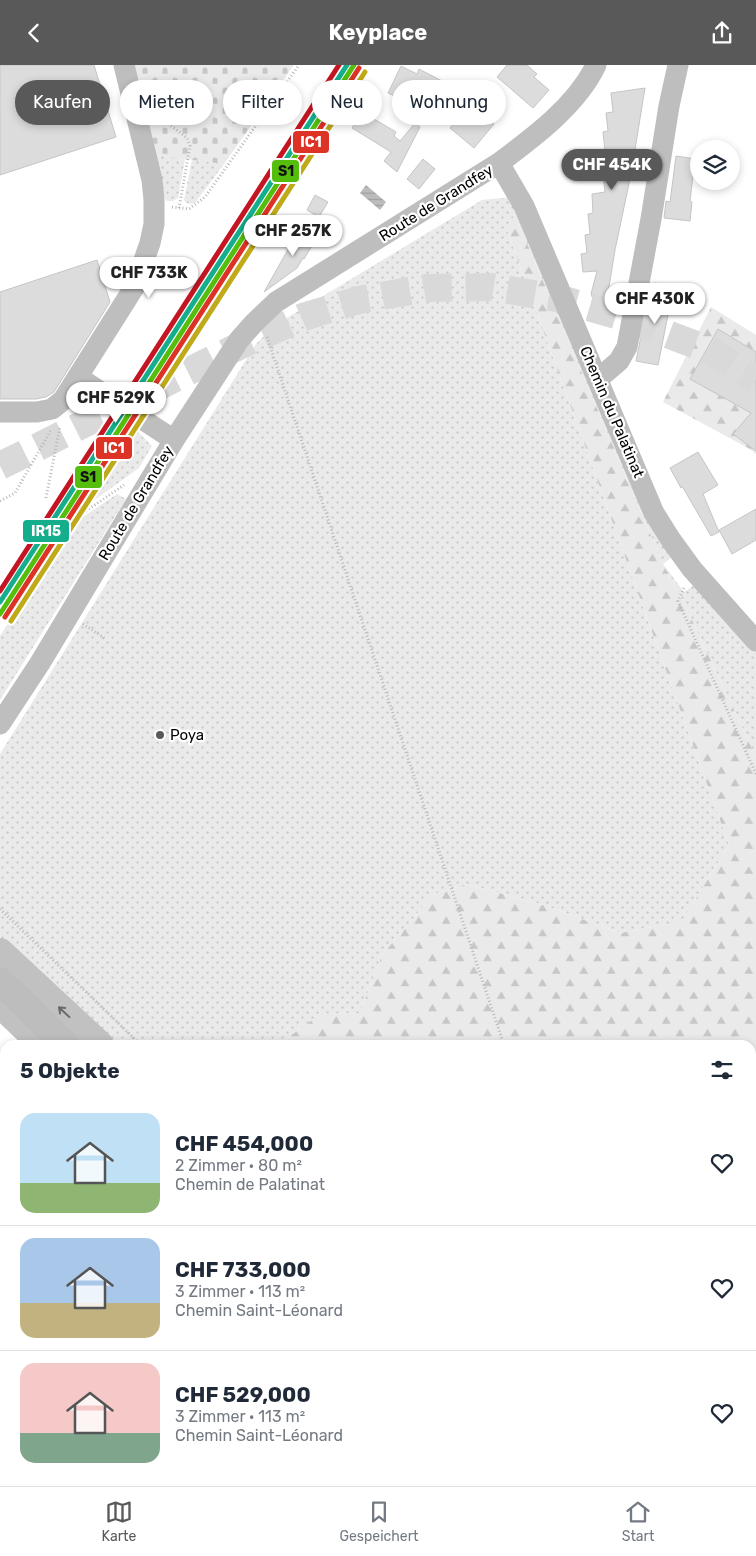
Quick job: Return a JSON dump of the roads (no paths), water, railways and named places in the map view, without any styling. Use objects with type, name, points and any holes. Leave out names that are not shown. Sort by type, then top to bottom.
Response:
[{"type":"main road","points":[[0,952],[95,1040]]},
{"type":"main road","points":[[0,981],[61,1040]]},
{"type":"main road","points":[[0,1004],[38,1040]]},
{"type":"street","points":[[0,412],[37,412],[52,409],[63,400],[135,286],[150,243],[154,224],[154,200],[152,181],[124,65]]},
{"type":"street","name":"Route de Grandfey","points":[[0,723],[40,663],[174,440],[239,340],[276,302],[499,163],[526,144],[578,95],[596,65]]},
{"type":"street","points":[[598,379],[619,361],[627,347],[678,65]]},
{"type":"street","name":"Chemin du Palatinat","points":[[499,163],[524,206],[654,513],[692,569],[756,641]]},
{"type":"street","points":[[78,377],[174,440]]},
{"type":"tunnel","points":[[0,466],[243,344],[303,317],[359,300],[426,288],[491,287],[557,298],[616,315],[707,349],[756,379]]},
{"type":"place","name":"Poya","points":[[160,735]]}]
